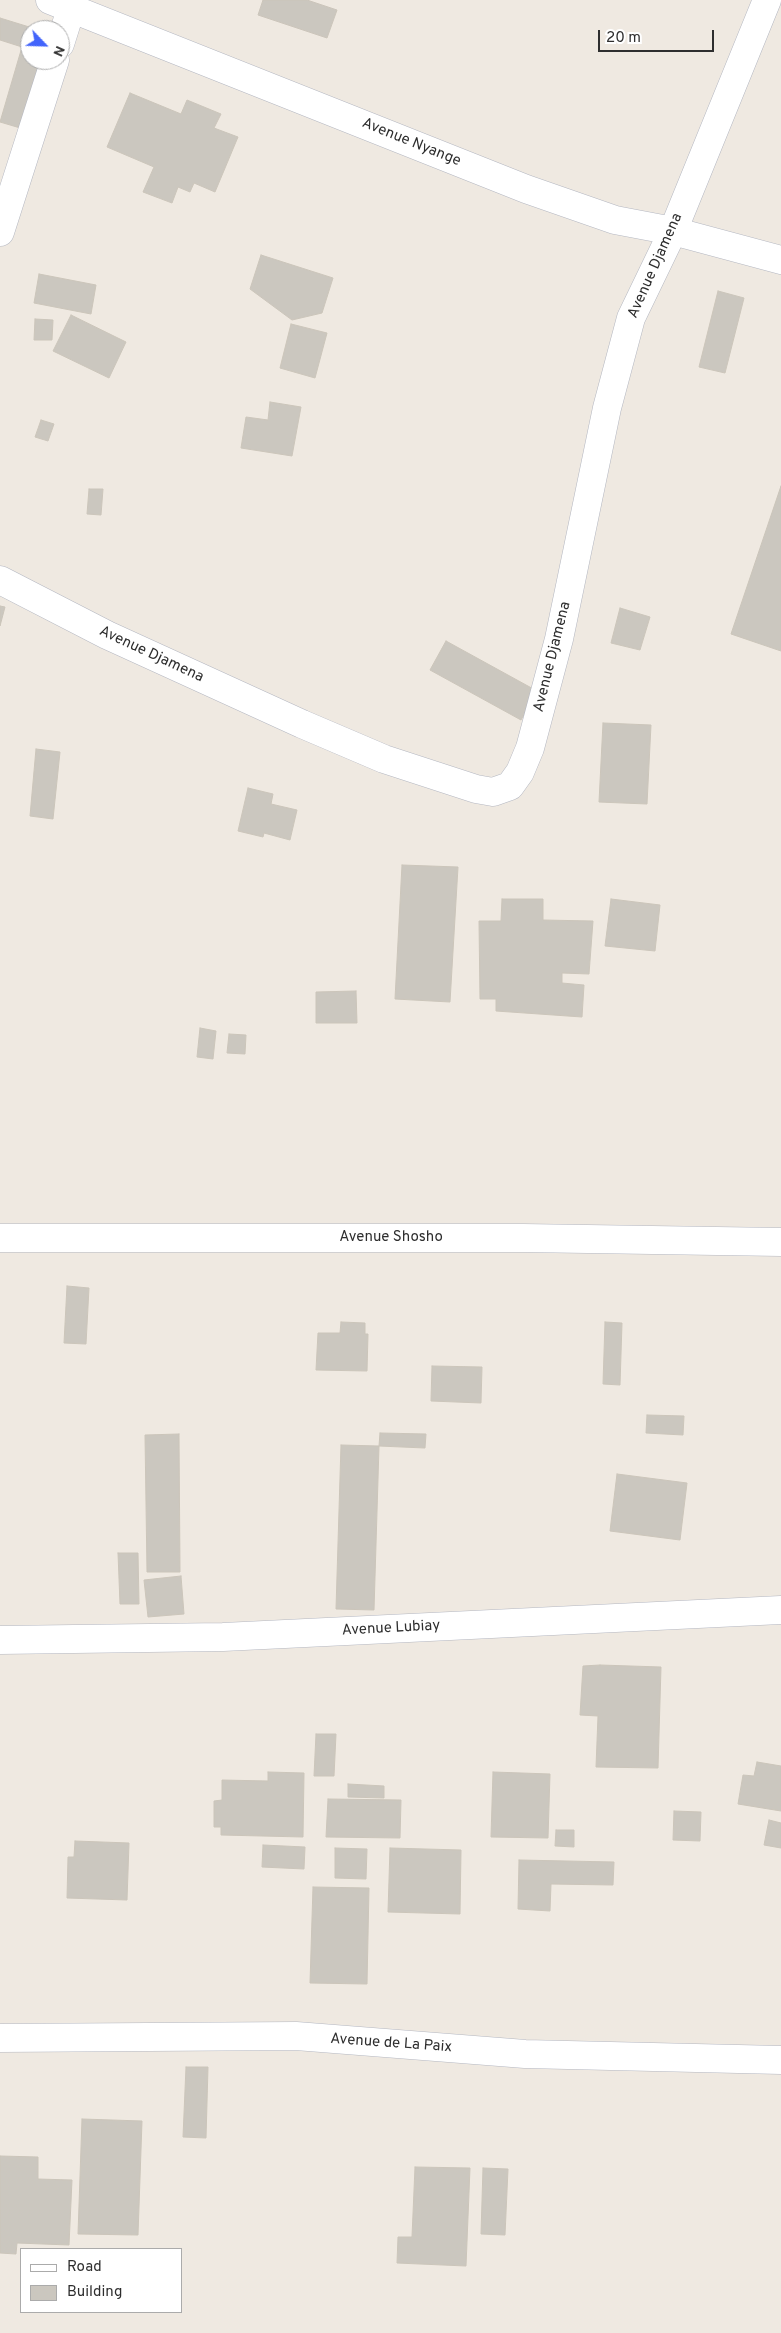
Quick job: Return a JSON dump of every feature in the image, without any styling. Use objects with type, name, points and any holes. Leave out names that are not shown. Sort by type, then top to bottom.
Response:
[{"type":"street","name":"Avenue Djamena","points":[[0,580],[116,639],[302,724],[384,759],[476,789],[493,792],[510,786],[520,772],[530,748],[559,639],[607,408],[631,318],[673,231],[767,0]]},
{"type":"street","name":"Avenue Nyange","points":[[61,4],[526,189],[615,220],[673,231],[781,260]]},
{"type":"street","points":[[61,4],[61,20]]},
{"type":"street","points":[[0,232],[52,70]]},
{"type":"street","name":"Avenue Shosho","points":[[0,1238],[523,1238],[781,1242]]},
{"type":"street","name":"Avenue Lubiay","points":[[0,1640],[223,1637],[781,1610]]},
{"type":"street","name":"Avenue de La Paix","points":[[0,2038],[296,2036],[525,2054],[781,2060]]},
{"type":"building","points":[[263,0],[307,0],[337,10],[327,38],[258,15]]},
{"type":"building","points":[[0,18],[20,24],[20,46],[0,40]]},
{"type":"building","points":[[20,54],[20,70],[45,70],[27,130],[0,122]]},
{"type":"building","points":[[130,93],[181,114],[187,100],[221,114],[214,128],[238,137],[215,192],[194,183],[190,192],[178,187],[172,203],[143,192],[154,167],[107,147]]},
{"type":"building","points":[[261,255],[333,278],[322,313],[292,320],[250,289]]},
{"type":"building","points":[[39,274],[96,285],[91,314],[34,303]]},
{"type":"building","points":[[718,291],[744,298],[725,373],[699,367]]},
{"type":"building","points":[[71,315],[126,342],[109,378],[53,351]]},
{"type":"building","points":[[35,319],[53,320],[52,340],[34,340]]},
{"type":"building","points":[[291,324],[327,333],[315,378],[280,368]]},
{"type":"building","points":[[270,402],[301,407],[292,456],[241,448],[246,417],[268,420]]},
{"type":"building","points":[[41,420],[54,424],[48,441],[35,437]]},
{"type":"building","points":[[781,486],[781,651],[731,634]]},
{"type":"building","points":[[89,489],[103,489],[101,515],[87,514]]},
{"type":"building","points":[[0,606],[5,607],[0,626]]},
{"type":"building","points":[[620,608],[650,617],[640,650],[611,643]]},
{"type":"building","points":[[446,641],[537,691],[521,720],[430,670]]},
{"type":"building","points":[[603,723],[651,725],[647,804],[599,802]]},
{"type":"building","points":[[36,749],[60,752],[53,819],[30,816]]},
{"type":"building","points":[[248,788],[273,794],[271,804],[297,810],[290,840],[264,833],[263,837],[238,831]]},
{"type":"building","points":[[402,865],[458,867],[450,1002],[395,999]]},
{"type":"building","points":[[502,899],[543,899],[543,920],[593,921],[589,974],[562,973],[562,983],[584,985],[582,1017],[496,1011],[496,999],[480,999],[479,921],[501,921]]},
{"type":"building","points":[[611,899],[660,905],[655,951],[605,946]]},
{"type":"building","points":[[356,991],[357,1023],[316,1023],[316,992]]},
{"type":"building","points":[[200,1028],[216,1031],[213,1059],[197,1057]]},
{"type":"building","points":[[229,1034],[246,1035],[245,1054],[227,1053]]},
{"type":"building","points":[[67,1286],[89,1288],[86,1344],[64,1343]]},
{"type":"building","points":[[341,1322],[365,1323],[365,1334],[368,1334],[367,1371],[316,1370],[318,1333],[340,1333]]},
{"type":"building","points":[[605,1322],[622,1323],[620,1385],[603,1384]]},
{"type":"building","points":[[432,1366],[482,1367],[481,1403],[431,1401]]},
{"type":"building","points":[[647,1415],[684,1416],[683,1435],[646,1433]]},
{"type":"building","points":[[380,1433],[426,1434],[425,1448],[379,1446]]},
{"type":"building","points":[[179,1434],[180,1572],[147,1572],[145,1435]]},
{"type":"building","points":[[341,1445],[379,1446],[374,1610],[336,1609]]},
{"type":"building","points":[[617,1474],[687,1483],[680,1540],[610,1531]]},
{"type":"building","points":[[118,1553],[138,1553],[139,1604],[120,1604]]},
{"type":"building","points":[[181,1576],[184,1614],[148,1617],[144,1580]]},
{"type":"building","points":[[583,1666],[661,1667],[658,1768],[596,1767],[598,1716],[580,1715]]},
{"type":"building","points":[[316,1734],[336,1734],[334,1776],[314,1776]]},
{"type":"building","points":[[757,1762],[781,1766],[781,1811],[738,1804],[743,1775],[754,1776]]},
{"type":"building","points":[[268,1772],[304,1773],[303,1837],[221,1835],[221,1827],[214,1827],[214,1801],[222,1800],[222,1780],[268,1781]]},
{"type":"building","points":[[493,1772],[550,1774],[548,1838],[491,1837]]},
{"type":"building","points":[[348,1784],[384,1786],[384,1798],[348,1797]]},
{"type":"building","points":[[328,1799],[401,1800],[400,1838],[326,1837]]},
{"type":"building","points":[[674,1811],[701,1812],[700,1841],[673,1840]]},
{"type":"building","points":[[769,1820],[781,1823],[781,1848],[764,1845]]},
{"type":"building","points":[[556,1830],[574,1830],[574,1847],[555,1846]]},
{"type":"building","points":[[75,1841],[129,1843],[127,1900],[67,1898],[68,1857],[74,1857]]},
{"type":"building","points":[[263,1845],[305,1847],[304,1869],[262,1867]]},
{"type":"building","points":[[335,1848],[367,1849],[366,1879],[335,1878]]},
{"type":"building","points":[[390,1848],[461,1850],[460,1914],[388,1912]]},
{"type":"building","points":[[519,1860],[614,1862],[613,1885],[551,1884],[550,1911],[518,1909]]},
{"type":"building","points":[[313,1887],[369,1888],[367,1984],[310,1983]]},
{"type":"building","points":[[186,2067],[208,2067],[206,2138],[183,2137]]},
{"type":"building","points":[[82,2119],[142,2121],[138,2235],[78,2234]]},
{"type":"building","points":[[0,2156],[38,2157],[38,2179],[72,2180],[69,2245],[17,2243],[16,2254],[0,2253]]},
{"type":"building","points":[[415,2167],[470,2168],[466,2266],[397,2263],[398,2237],[412,2237]]},
{"type":"building","points":[[483,2168],[508,2169],[505,2235],[481,2234]]}]
